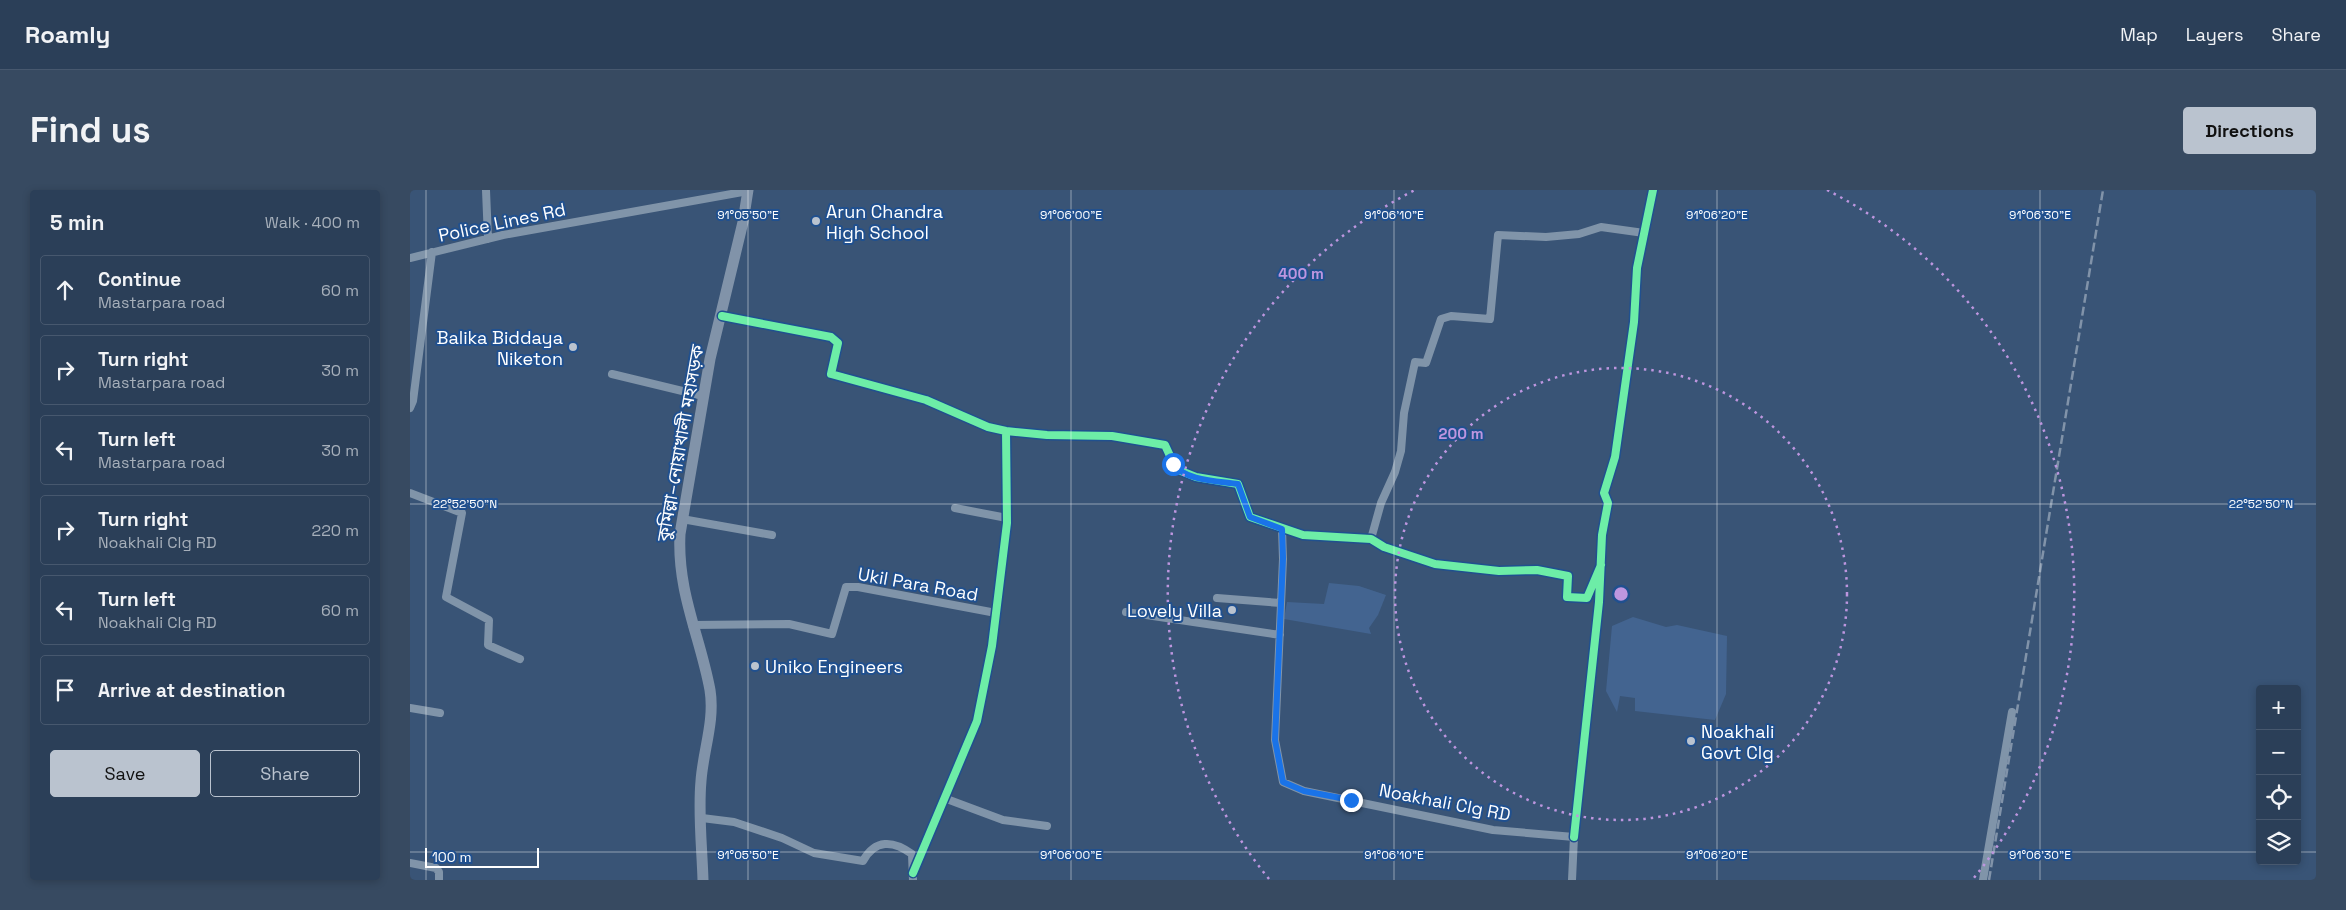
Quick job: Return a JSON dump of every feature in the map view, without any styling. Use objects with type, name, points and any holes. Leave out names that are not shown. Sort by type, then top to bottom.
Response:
[{"type":"highway","name":"কুমিল্লা–নোয়াখালী মহাসড়ক","points":[[703,880],[701,782],[711,712],[710,690],[685,600],[679,549],[682,519],[710,359],[722,316],[748,191]]},
{"type":"street","points":[[486,190],[488,239]]},
{"type":"street","points":[[1572,880],[1574,837],[1608,503],[1604,493],[1616,457],[1634,322],[1637,268],[1653,190]]},
{"type":"street","name":"Police Lines Rd","points":[[410,258],[488,239],[748,191]]},
{"type":"street","points":[[1370,539],[1381,503],[1395,472],[1401,451],[1404,413],[1415,362],[1426,363],[1441,319],[1452,316],[1490,318],[1498,235],[1554,236],[1579,234],[1601,227],[1644,234]]},
{"type":"street","points":[[410,408],[413,401],[432,252]]},
{"type":"street","points":[[722,316],[831,337],[838,344],[831,374],[926,400],[988,427],[1006,431],[1046,435],[1112,436],[1165,445],[1176,469],[1196,477],[1238,484],[1250,517],[1303,535],[1370,539],[1384,547],[1435,564],[1499,572],[1537,570],[1568,576],[1567,597],[1587,598],[1601,565]]},
{"type":"street","points":[[612,374],[704,396]]},
{"type":"street","points":[[913,877],[944,798],[978,721],[996,613],[1007,518],[1006,431]]},
{"type":"street","points":[[410,493],[462,513],[446,597],[489,620],[488,645],[520,659]]},
{"type":"street","points":[[955,508],[1007,518]]},
{"type":"street","points":[[682,519],[772,535]]},
{"type":"street","name":"Noakhali Clg RD","points":[[1282,529],[1283,558],[1275,740],[1283,782],[1288,786],[1494,830],[1574,837]]},
{"type":"street","name":"Ukil Para Road","points":[[692,625],[788,624],[832,634],[846,587],[858,587],[996,613]]},
{"type":"street","points":[[1217,598],[1281,603]]},
{"type":"street","points":[[1126,612],[1280,635]]},
{"type":"street","points":[[410,708],[440,713]]},
{"type":"street","points":[[1984,880],[2012,712]]},
{"type":"street","points":[[944,798],[1003,820],[1047,826]]},
{"type":"street","points":[[702,818],[734,822],[782,838],[814,853],[863,861],[869,849],[878,844],[903,847],[912,854],[913,877]]},
{"type":"street","points":[[410,863],[436,868],[439,872],[439,880]]},
{"type":"water","points":[[1329,583],[1359,586],[1386,595],[1378,615],[1369,628],[1371,634],[1284,619],[1287,602],[1324,604]]},
{"type":"water","points":[[1633,617],[1666,627],[1677,625],[1727,636],[1726,694],[1715,720],[1635,711],[1635,698],[1620,696],[1617,712],[1606,691],[1612,626]]},
{"type":"railway","points":[[1989,880],[2103,190]]},
{"type":"cycle path","points":[[1574,837],[1599,602],[1602,535],[1608,503],[1604,493],[1615,457],[1634,322],[1637,268],[1653,190]]},
{"type":"cycle path","points":[[722,316],[831,337],[838,343],[831,374],[926,400],[988,427],[1006,431],[1047,435],[1112,436],[1165,445],[1176,469],[1196,477],[1238,484],[1250,517],[1303,535],[1371,539],[1384,547],[1435,564],[1499,571],[1537,570],[1568,576],[1567,597],[1587,598],[1601,565]]},
{"type":"cycle path","points":[[913,873],[977,721],[992,646],[1007,523],[1006,431]]},
{"type":"place","name":"Arun Chandra High School","points":[[816,221]]},
{"type":"place","name":"Balika Biddaya Niketon","points":[[573,347]]},
{"type":"place","name":"Lovely Villa","points":[[1232,610]]},
{"type":"place","name":"Uniko Engineers","points":[[755,666]]},
{"type":"place","name":"Noakhali Govt Clg","points":[[1691,741]]},
{"type":"route","points":[[1173,464],[1176,469],[1196,477],[1238,484],[1250,517],[1282,529],[1283,558],[1275,740],[1283,782],[1288,786],[1304,791],[1351,800]]}]
